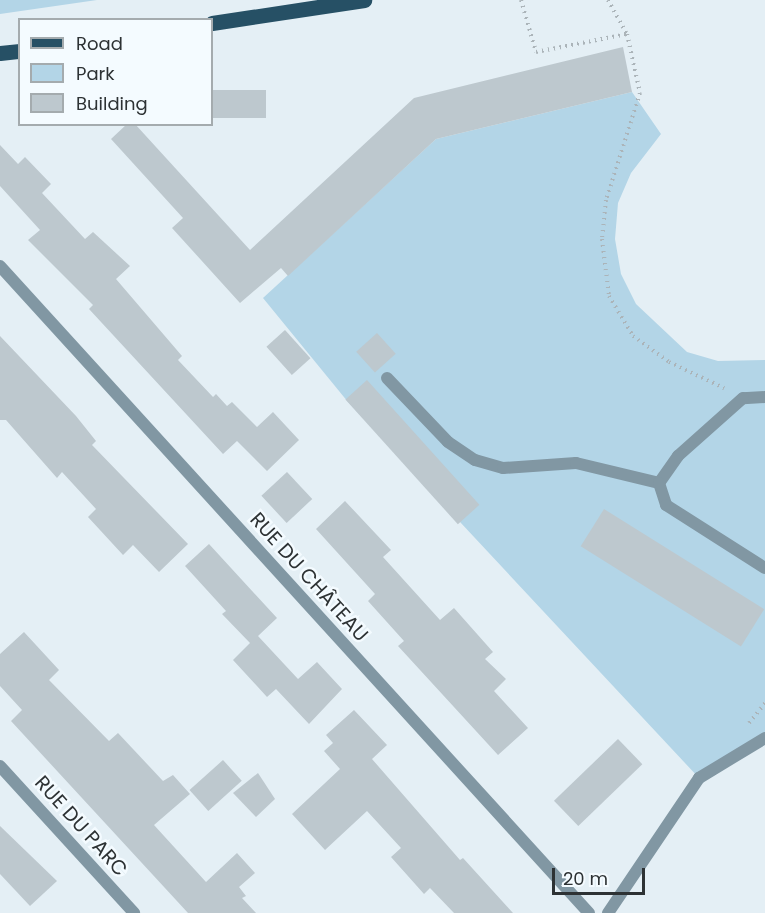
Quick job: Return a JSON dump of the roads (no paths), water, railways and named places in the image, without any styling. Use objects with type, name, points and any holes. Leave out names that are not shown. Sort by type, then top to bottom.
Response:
[{"type":"main road","points":[[213,23],[364,0]]},
{"type":"main road","points":[[0,53],[18,51]]},
{"type":"street","name":"RUE DU CHÂTEAU","points":[[0,267],[589,913]]},
{"type":"street","points":[[387,378],[448,442],[475,460],[503,468],[576,463],[659,483]]},
{"type":"street","points":[[659,483],[678,456],[743,398],[765,397]]},
{"type":"street","points":[[659,483],[666,505],[765,568]]},
{"type":"street","points":[[608,913],[699,778],[765,738]]},
{"type":"street","name":"RUE DU PARC","points":[[0,766],[134,913]]}]
